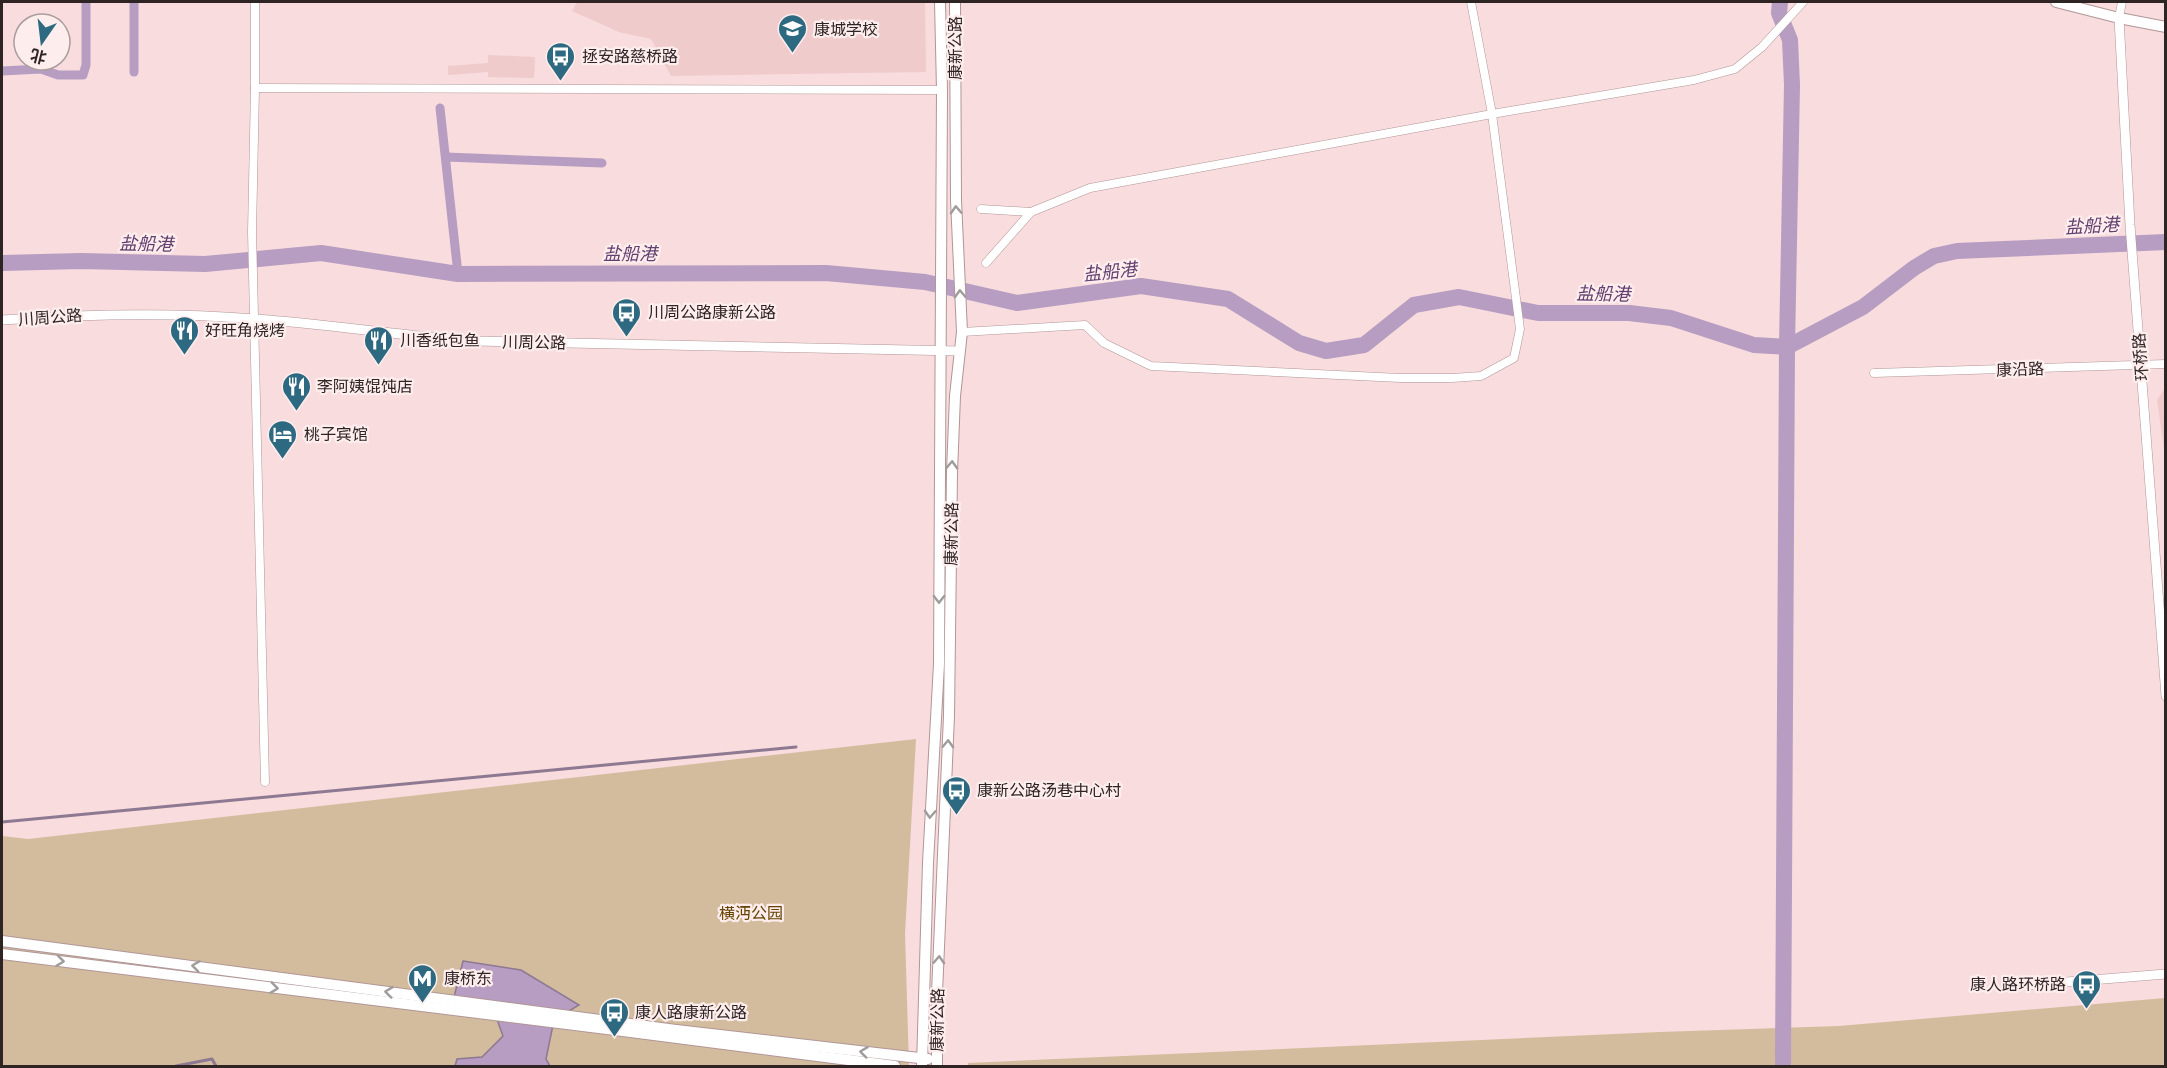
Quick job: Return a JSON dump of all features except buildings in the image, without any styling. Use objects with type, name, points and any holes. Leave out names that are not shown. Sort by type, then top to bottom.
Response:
[{"type":"main road","name":"康新公路","points":[[922,1062],[928,863],[939,664],[942,90],[940,2]]},
{"type":"main road","name":"康新公路","points":[[937,1063],[936,1005],[949,716],[952,472],[955,396],[962,326],[956,200],[955,2]]},
{"type":"main road","points":[[2056,2],[2166,27]]},
{"type":"main road","points":[[2,941],[937,1063]]},
{"type":"main road","points":[[2,954],[895,1066]]},
{"type":"street","points":[[255,2],[252,232],[266,782]]},
{"type":"street","points":[[962,326],[1085,325],[1104,343],[1151,366],[1400,378],[1452,378],[1481,376],[1514,358],[1520,328],[1492,114],[1471,2]]},
{"type":"street","points":[[981,209],[1031,212],[1090,188],[1492,114],[1694,80],[1735,69],[1762,47],[1803,2]]},
{"type":"street","points":[[2119,18],[2122,2]]},
{"type":"street","name":"环桥路","points":[[2119,18],[2133,269],[2166,696]]},
{"type":"street","points":[[255,88],[942,90]]},
{"type":"street","points":[[986,263],[1031,212]]},
{"type":"street","name":"川周公路","points":[[2,320],[124,313],[254,318],[423,338],[474,341],[960,351]]},
{"type":"street","name":"康沿路","points":[[1874,373],[2166,364]]},
{"type":"street","points":[[2029,985],[2166,974]]},
{"type":"shaded area","name":"康城学校","points":[[577,2],[925,2],[926,72],[671,76],[651,39],[619,32],[572,11]]},
{"type":"shaded area","points":[[488,55],[535,57],[534,78],[488,77],[488,72],[448,75],[448,66],[488,63]]},
{"type":"shaded area","points":[[2165,388],[2165,456],[2157,400]]},
{"type":"shaded area","points":[[463,961],[521,970],[579,1005],[554,1020],[546,1059],[550,1066],[455,1066],[457,1059],[482,1057],[503,1036],[495,1014],[450,1013]]},
{"type":"green space","name":"横沔公园","points":[[916,739],[905,934],[909,1066],[2,1066],[2,836],[28,839]]},
{"type":"green space","points":[[2165,998],[2165,1066],[968,1066],[968,1063],[1839,1026]]},
{"type":"waterway","points":[[2,71],[41,69],[58,75],[83,75],[86,65],[86,2]]},
{"type":"waterway","points":[[134,2],[134,72]]},
{"type":"waterway","points":[[1780,2],[1779,13],[1790,40],[1792,85],[1787,347],[1783,1066]]},
{"type":"waterway","points":[[440,108],[458,274]]},
{"type":"waterway","points":[[446,157],[602,163]]},
{"type":"waterway","name":"盐船港","points":[[2,263],[81,261],[205,264],[321,253],[458,274],[826,273],[925,282],[1017,303],[1141,286],[1228,299],[1299,343],[1326,351],[1364,345],[1414,305],[1459,297],[1538,313],[1629,313],[1671,318],[1754,345],[1787,347],[1863,307],[1914,268],[1934,256],[1957,251],[2166,242]]},
{"type":"waterway","points":[[2,822],[796,747]]},
{"type":"waterway","points":[[176,1066],[212,1059],[216,1066]]},
{"type":"place","name":"康城学校","points":[[793,54]]},
{"type":"place","name":"拯安路慈桥路","points":[[561,82]]},
{"type":"place","name":"川周公路康新公路","points":[[627,338]]},
{"type":"place","name":"好旺角烧烤","points":[[184,356]]},
{"type":"place","name":"川香纸包鱼","points":[[379,366]]},
{"type":"place","name":"李阿姨馄饨店","points":[[296,412]]},
{"type":"place","name":"桃子宾馆","points":[[283,460]]},
{"type":"place","name":"康新公路汤巷中心村","points":[[956,816]]},
{"type":"place","name":"康桥东","points":[[423,1004]]},
{"type":"place","name":"康人路环桥路","points":[[2087,1010]]},
{"type":"place","name":"康人路康新公路","points":[[614,1038]]}]
